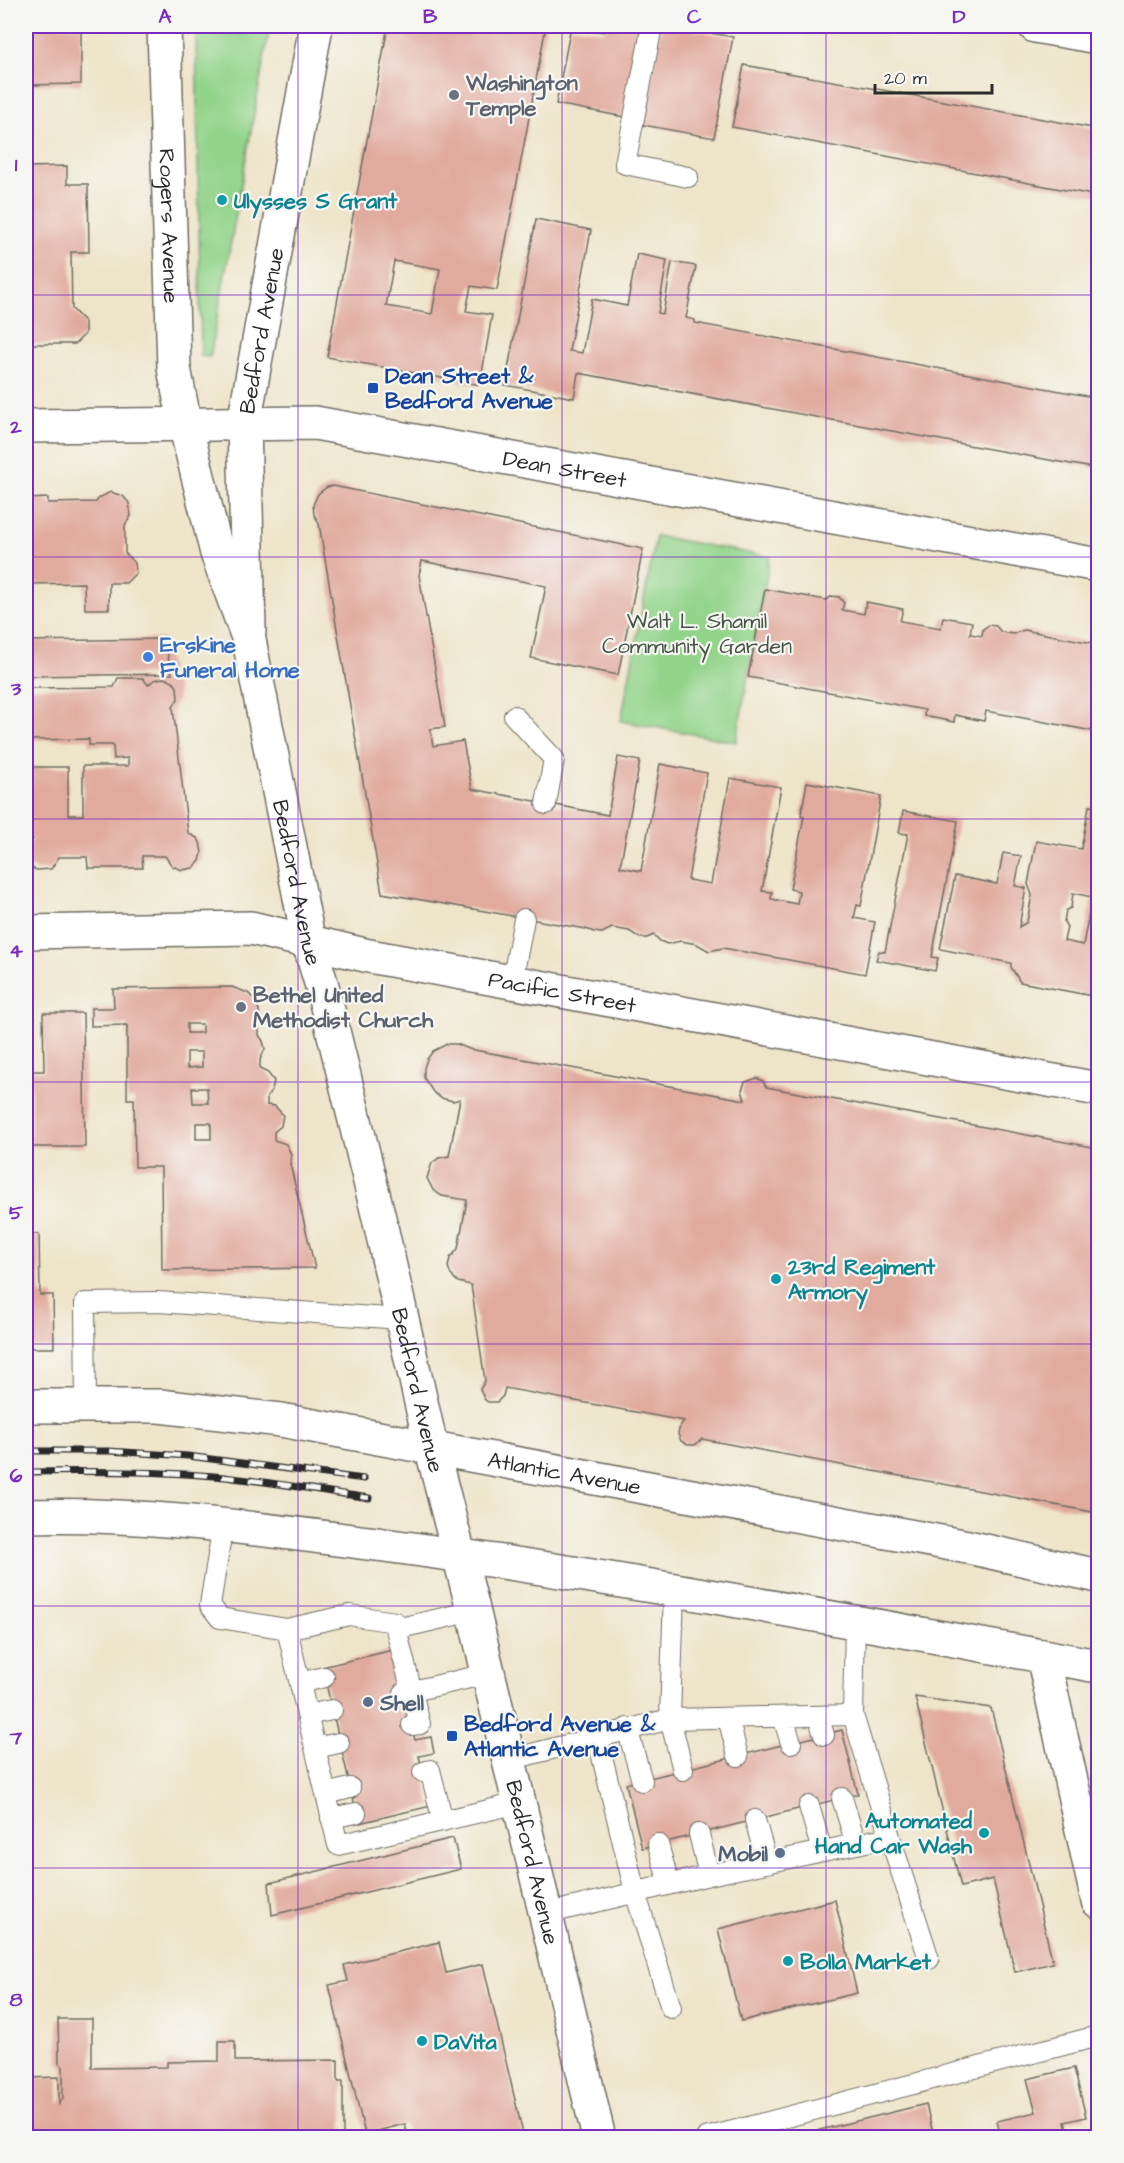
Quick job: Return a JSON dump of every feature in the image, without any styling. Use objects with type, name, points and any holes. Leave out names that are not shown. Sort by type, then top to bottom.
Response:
[{"type":"main road","name":"Rogers Avenue","points":[[164,26],[174,363],[185,424]]},
{"type":"main road","name":"Bedford Avenue","points":[[249,640],[244,423],[316,26]]},
{"type":"main road","points":[[1035,26],[1098,37]]},
{"type":"main road","name":"Dean Street","points":[[26,426],[315,423],[1098,565]]},
{"type":"main road","name":"Bedford Avenue","points":[[185,424],[217,553],[249,640],[309,943],[322,986],[598,2138]]},
{"type":"main road","name":"Pacific Street","points":[[26,932],[251,928],[369,956],[1098,1089]]},
{"type":"main road","name":"Atlantic Avenue","points":[[26,1406],[159,1406],[239,1414],[431,1446],[956,1545],[1098,1576]]},
{"type":"main road","points":[[26,1516],[121,1516],[223,1524],[544,1567],[1098,1666]]},
{"type":"main road","points":[[1043,1656],[1098,1901]]},
{"type":"lane","points":[[652,26],[625,164],[688,177]]},
{"type":"lane","points":[[514,716],[554,759],[546,804]]},
{"type":"lane","points":[[512,982],[524,919]]},
{"type":"lane","points":[[86,1405],[85,1303],[158,1302],[402,1318]]},
{"type":"lane","points":[[223,1524],[210,1605],[220,1618],[287,1629],[349,1615],[395,1622],[400,1659],[408,1692],[420,1724],[412,1725]]},
{"type":"lane","points":[[674,1590],[670,1719],[683,1770]]},
{"type":"lane","points":[[396,1629],[473,1611]]},
{"type":"lane","points":[[855,1623],[853,1715],[929,1959]]},
{"type":"lane","points":[[287,1629],[338,1845],[519,1803]]},
{"type":"lane","points":[[408,1692],[488,1674]]},
{"type":"lane","points":[[300,1683],[324,1677]]},
{"type":"lane","points":[[307,1715],[332,1710]]},
{"type":"lane","points":[[508,1760],[627,1728],[670,1719],[783,1717],[821,1726],[853,1715]]},
{"type":"lane","points":[[783,1717],[791,1743]]},
{"type":"lane","points":[[728,1718],[738,1756]]},
{"type":"lane","points":[[627,1728],[642,1781]]},
{"type":"lane","points":[[597,1736],[635,1892],[671,2008]]},
{"type":"lane","points":[[315,1748],[339,1743]]},
{"type":"lane","points":[[423,1772],[430,1770],[432,1795],[443,1821]]},
{"type":"lane","points":[[326,1794],[350,1788]]},
{"type":"lane","points":[[842,1798],[856,1844]]},
{"type":"lane","points":[[809,1806],[822,1851]]},
{"type":"lane","points":[[331,1818],[356,1813]]},
{"type":"lane","points":[[755,1820],[767,1863]]},
{"type":"lane","points":[[699,1834],[709,1875]]},
{"type":"lane","points":[[545,1914],[709,1875],[890,1837]]},
{"type":"lane","points":[[658,1844],[669,1884]]},
{"type":"lane","points":[[706,2138],[1098,2036]]},
{"type":"green space","points":[[196,26],[270,26],[210,357],[201,356]]},
{"type":"green space","name":"Walt L. Shamil Community Garden","points":[[656,536],[770,557],[736,742],[621,721]]},
{"type":"building","points":[[26,26],[81,26],[81,84],[26,85]]},
{"type":"building","name":"Washington Temple","points":[[388,26],[546,26],[497,290],[471,286],[466,311],[492,315],[480,385],[327,357]],"holes":[[[394,261],[440,269],[432,314],[386,306]]]},
{"type":"building","points":[[571,26],[604,32],[606,26],[642,26],[625,117],[556,104]]},
{"type":"building","points":[[661,26],[733,37],[714,138],[643,125]]},
{"type":"building","points":[[744,65],[1098,129],[1098,196],[732,127]]},
{"type":"building","points":[[67,166],[67,184],[88,184],[89,252],[71,252],[72,309],[85,322],[85,334],[75,344],[26,344],[26,167]]},
{"type":"building","points":[[536,219],[591,230],[569,351],[582,353],[592,299],[627,306],[637,254],[667,260],[658,313],[663,314],[672,262],[696,266],[686,318],[695,320],[695,323],[1098,398],[1098,469],[578,373],[574,398],[505,385]]},
{"type":"building","points":[[333,486],[643,549],[618,675],[531,658],[546,586],[422,561],[419,575],[445,727],[430,729],[433,746],[463,741],[472,789],[608,815],[618,757],[640,761],[620,867],[641,871],[660,764],[707,773],[688,880],[711,884],[730,778],[781,787],[762,891],[772,892],[771,899],[797,904],[799,891],[790,889],[804,816],[801,815],[807,782],[881,796],[861,906],[857,905],[854,918],[875,922],[865,974],[723,948],[709,951],[697,944],[681,941],[667,944],[654,935],[640,938],[629,931],[612,928],[602,933],[594,932],[382,893],[319,524],[314,514],[313,505],[318,494],[327,487]]},
{"type":"building","points":[[110,492],[123,496],[129,503],[131,516],[125,525],[125,553],[135,563],[136,573],[126,583],[109,583],[109,609],[85,609],[84,583],[26,584],[26,499],[48,498],[48,503],[96,502]]},
{"type":"building","points":[[765,589],[826,600],[832,596],[839,597],[844,603],[842,610],[864,614],[866,602],[903,609],[900,621],[941,628],[943,617],[972,622],[970,634],[982,636],[983,629],[989,625],[996,626],[1001,632],[1013,634],[1024,630],[1098,644],[1098,732],[986,711],[984,721],[955,715],[954,722],[924,716],[925,710],[748,677]]},
{"type":"building","points":[[164,639],[172,674],[26,676],[26,641]]},
{"type":"building","points":[[118,678],[143,678],[148,685],[154,680],[163,678],[173,681],[177,687],[178,699],[173,707],[188,833],[200,842],[202,853],[200,861],[193,868],[182,870],[172,866],[165,856],[142,856],[143,868],[88,868],[87,857],[59,857],[51,869],[36,870],[30,867],[26,859],[27,846],[33,839],[28,835],[27,767],[68,767],[68,815],[83,815],[83,766],[128,766],[128,758],[114,759],[113,745],[89,745],[89,739],[26,740],[26,688],[114,687]]},
{"type":"building","points":[[1089,806],[1098,807],[1098,997],[1020,982],[1011,963],[940,949],[955,876],[997,884],[1003,853],[1021,856],[1015,886],[1026,888],[1019,927],[1027,922],[1032,895],[1028,884],[1036,841],[1081,849]],"holes":[[[1073,893],[1092,897],[1083,945],[1064,941],[1067,927],[1064,922],[1066,910],[1071,908]]]},
{"type":"building","points":[[903,811],[958,821],[932,957],[938,958],[935,971],[876,960],[879,951],[885,952],[908,834],[899,833]]},
{"type":"building","points":[[232,987],[248,993],[253,998],[259,1010],[259,1035],[265,1049],[260,1060],[260,1069],[268,1073],[274,1081],[267,1097],[267,1105],[275,1106],[283,1115],[281,1126],[274,1132],[274,1140],[286,1144],[291,1154],[290,1164],[315,1268],[162,1270],[161,1167],[135,1167],[134,1099],[127,1099],[127,1025],[91,1026],[91,1008],[114,1008],[113,989]],"holes":[[[187,1024],[202,1024],[202,1033],[187,1033]],[[187,1052],[202,1052],[202,1067],[187,1068]],[[192,1088],[207,1088],[208,1103],[193,1103]],[[196,1123],[211,1123],[211,1139],[196,1139]]]},
{"type":"building","points":[[43,1013],[83,1013],[85,1147],[31,1147],[31,1083],[26,1083],[26,1060],[30,1060],[30,1071],[44,1071]]},
{"type":"building","name":"23rd Regiment Armory","points":[[447,1044],[457,1044],[469,1049],[745,1100],[742,1090],[745,1082],[757,1078],[763,1081],[766,1087],[1098,1148],[1098,1513],[702,1439],[695,1445],[688,1445],[681,1441],[678,1434],[684,1421],[505,1388],[503,1396],[497,1402],[485,1400],[480,1389],[485,1381],[471,1285],[458,1282],[451,1275],[448,1267],[450,1258],[458,1249],[467,1200],[442,1196],[433,1190],[427,1178],[432,1163],[439,1158],[449,1156],[460,1099],[453,1101],[441,1098],[433,1092],[424,1078],[427,1059],[433,1051]]},
{"type":"building","points":[[26,1234],[39,1234],[40,1295],[53,1295],[54,1348],[26,1348]]},
{"type":"building","name":"Shell","points":[[393,1650],[415,1740],[431,1737],[434,1753],[419,1756],[431,1806],[359,1823],[322,1667]]},
{"type":"building","name":"Automated Hand Car Wash","points":[[915,1697],[991,1708],[1053,1963],[1015,1972],[993,1879],[961,1887]]},
{"type":"building","points":[[842,1730],[858,1794],[642,1848],[626,1784]]},
{"type":"building","points":[[453,1838],[461,1869],[272,1915],[269,1883]]},
{"type":"building","name":"Bolla Market","points":[[835,1900],[857,1993],[741,2021],[718,1929]]},
{"type":"building","name":"DaVita","points":[[439,1942],[446,1973],[483,1964],[524,2138],[408,2138],[405,2124],[365,2134],[329,1985],[348,1981],[344,1965]]},
{"type":"building","points":[[58,2019],[92,2019],[92,2068],[167,2067],[167,2062],[219,2061],[219,2041],[235,2041],[235,2061],[338,2060],[338,2081],[343,2081],[343,2138],[26,2138],[26,2078],[59,2077],[59,2104],[63,2098],[63,2067],[59,2062]]},
{"type":"building","points":[[1074,2068],[1086,2117],[1065,2122],[1069,2138],[1001,2138],[997,2121],[1036,2112],[1027,2079]]},
{"type":"building","points":[[926,2104],[934,2138],[791,2138],[791,2137]]},
{"type":"railway","points":[[26,1451],[109,1451],[188,1456],[364,1479]]},
{"type":"railway","points":[[26,1472],[120,1472],[214,1476],[369,1498]]},
{"type":"place","name":"Washington Temple","points":[[454,95]]},
{"type":"place","name":"Ulysses S Grant","points":[[222,200]]},
{"type":"place","name":"Dean Street & Bedford Avenue","points":[[373,388]]},
{"type":"place","name":"Erskine Funeral Home","points":[[148,657]]},
{"type":"place","name":"Bethel United Methodist Church","points":[[241,1007]]},
{"type":"place","name":"23rd Regiment Armory","points":[[776,1279]]},
{"type":"place","name":"Shell","points":[[368,1702]]},
{"type":"place","name":"Bedford Avenue & Atlantic Avenue","points":[[452,1736]]},
{"type":"place","name":"Automated Hand Car Wash","points":[[984,1833]]},
{"type":"place","name":"Mobil","points":[[780,1853]]},
{"type":"place","name":"Bolla Market","points":[[788,1961]]},
{"type":"place","name":"DaVita","points":[[422,2041]]}]
